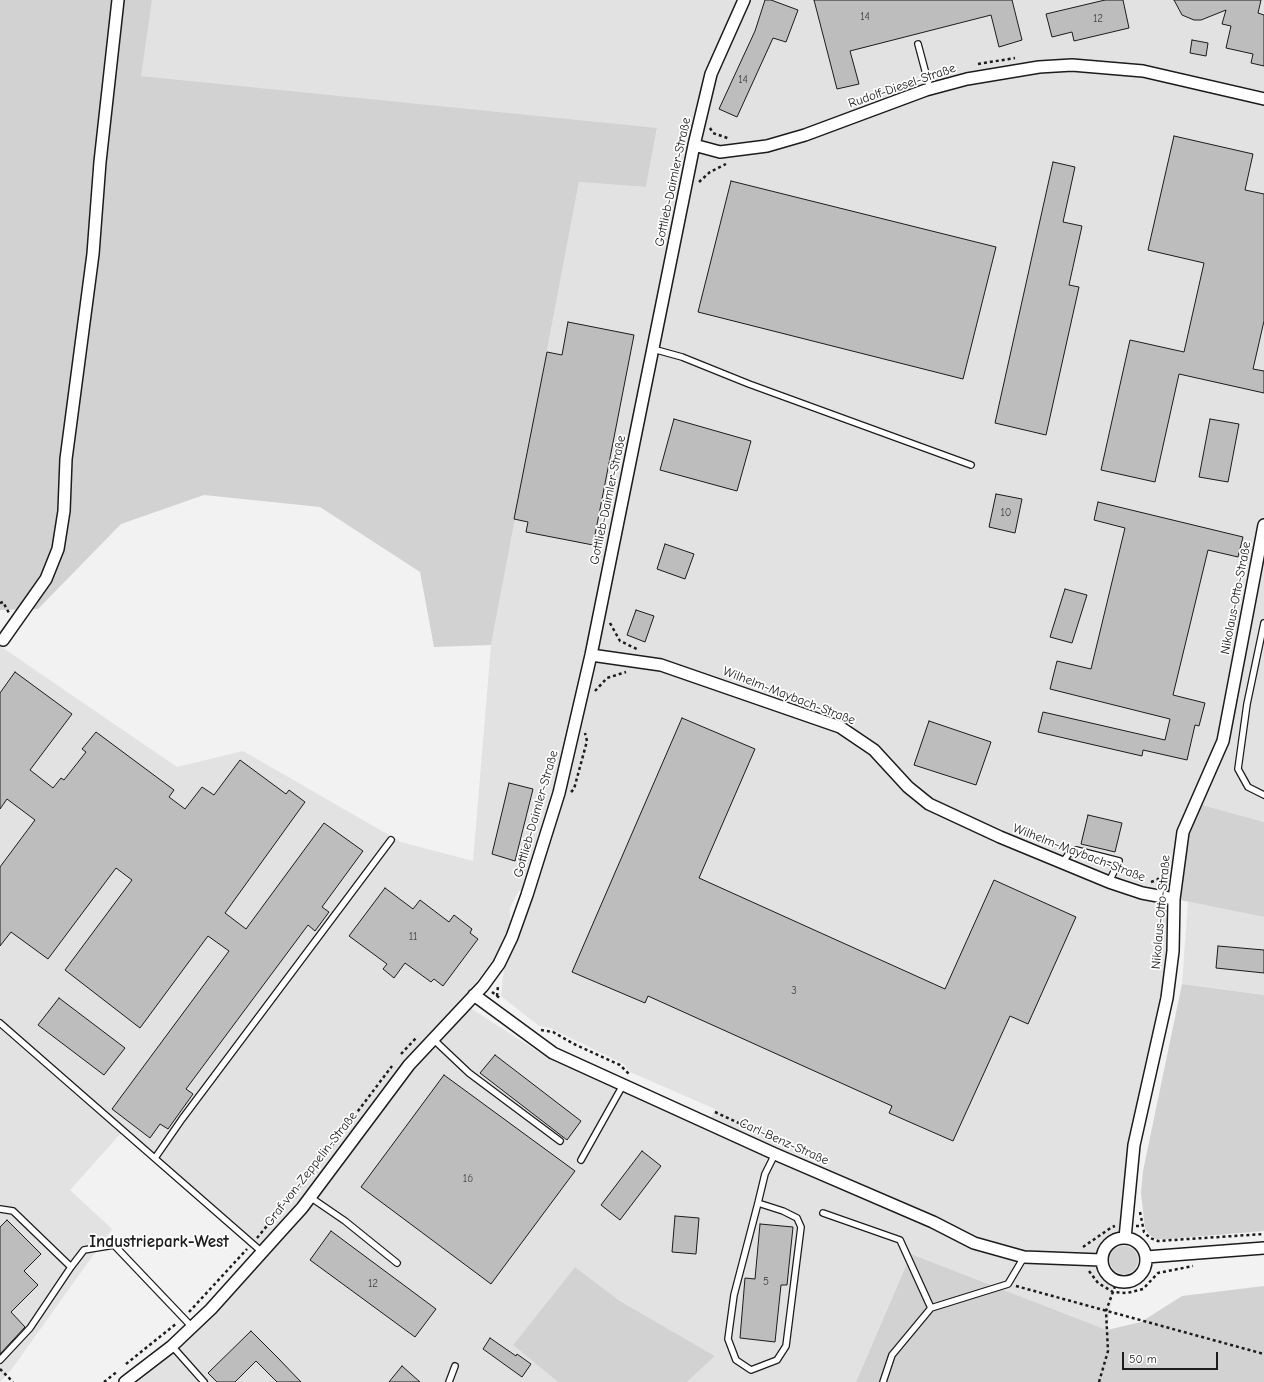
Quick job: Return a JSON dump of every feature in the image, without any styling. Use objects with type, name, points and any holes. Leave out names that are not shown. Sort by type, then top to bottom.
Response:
[{"type":"street","points":[[3,640],[46,579],[58,549],[64,511],[66,459],[93,254],[100,162],[118,0]]},
{"type":"street","name":"Gottlieb-Daimler-Straße","points":[[474,995],[499,964],[512,937],[527,895],[559,793],[591,655],[694,145],[711,74],[744,0]]},
{"type":"street","name":"Rudolf-Diesel-Straße","points":[[694,145],[720,152],[767,146],[805,135],[907,96],[930,89],[1000,72],[1059,65],[1143,71],[1264,99]]},
{"type":"street","name":"Nikolaus-Otto-Straße","points":[[1125,1238],[1134,1145],[1167,998],[1173,951],[1174,899],[1177,864],[1183,832],[1223,742],[1264,525]]},
{"type":"street","name":"Wilhelm-Maybach-Straße","points":[[591,655],[661,665],[840,727],[874,750],[908,787],[929,804],[996,836],[1062,864],[1142,893],[1174,899]]},
{"type":"street","name":"Graf-von-Zeppelin-Straße","points":[[125,1382],[172,1346],[192,1327],[262,1252],[310,1197],[409,1065],[474,995]]},
{"type":"street","name":"Carl-Benz-Straße","points":[[474,995],[553,1053],[775,1154],[933,1222],[974,1243],[1024,1257],[1101,1260]]},
{"type":"street","points":[[1125,1238],[1139,1243],[1146,1256],[1145,1266],[1136,1278],[1127,1282],[1117,1281],[1104,1271],[1101,1260],[1107,1246],[1115,1239],[1125,1238]]},
{"type":"street","points":[[1146,1256],[1264,1248]]},
{"type":"lane","points":[[918,44],[930,89]]},
{"type":"lane","points":[[653,349],[682,357],[749,384],[971,465]]},
{"type":"lane","points":[[1264,622],[1248,704],[1238,769],[1248,787],[1264,795]]},
{"type":"lane","points":[[155,1158],[182,1118],[391,840]]},
{"type":"lane","points":[[1062,864],[1070,852],[1076,850],[1119,861],[1109,882]]},
{"type":"lane","points":[[0,1023],[262,1252]]},
{"type":"lane","points":[[433,1039],[469,1073],[560,1141]]},
{"type":"lane","points":[[581,1160],[622,1085]]},
{"type":"lane","points":[[758,1202],[797,1218],[801,1227],[786,1346],[777,1360],[751,1370],[736,1360],[728,1339],[734,1295],[758,1202],[766,1174],[775,1154]]},
{"type":"lane","points":[[310,1197],[345,1221],[397,1263]]},
{"type":"lane","points":[[0,1209],[14,1211],[71,1267]]},
{"type":"lane","points":[[823,1213],[900,1240],[931,1308]]},
{"type":"lane","points":[[0,1360],[30,1328],[84,1250],[114,1245],[192,1327]]},
{"type":"lane","points":[[883,1382],[892,1355],[931,1308],[1008,1284],[1024,1257]]},
{"type":"lane","points":[[172,1346],[204,1382]]},
{"type":"lane","points":[[449,1382],[455,1366]]},
{"type":"path","points":[[709,125],[714,133],[729,139],[735,138]]},
{"type":"path","points":[[635,649],[642,650]]},
{"type":"path","points":[[1145,883],[1157,880],[1163,874],[1167,863],[1177,864]]},
{"type":"path","points":[[497,996],[503,1000]]},
{"type":"path","points":[[538,1029],[553,1032],[574,1044],[620,1065],[630,1075]]},
{"type":"path","points":[[400,1056],[420,1035]]},
{"type":"path","points":[[104,1382],[164,1335],[253,1243],[321,1160],[395,1062]]},
{"type":"path","points":[[709,1110],[757,1132]]},
{"type":"path","points":[[1140,1210],[1144,1232],[1150,1238],[1158,1241],[1264,1234]]},
{"type":"path","points":[[1078,1248],[1084,1247],[1112,1226],[1142,1226]]},
{"type":"path","points":[[1084,1247],[1084,1260],[1089,1272],[1098,1283],[1113,1292],[1128,1293],[1143,1289],[1158,1273],[1199,1266]]},
{"type":"path","points":[[1099,1382],[1108,1350],[1106,1311],[1117,1281]]},
{"type":"path","points":[[1008,1284],[1264,1354]]},
{"type":"path","points":[[0,1369],[13,1382]]},
{"type":"shaded area","points":[[0,0],[152,0],[141,76],[657,128],[646,187],[579,182],[491,645],[434,647],[420,572],[320,507],[204,495],[121,524],[38,609],[0,610]]},
{"type":"shaded area","points":[[152,0],[1264,0],[1264,822],[1195,803],[1183,832],[1159,1036],[1134,1145],[1107,1330],[911,1254],[856,1382],[687,1382],[715,1356],[620,1301],[575,1267],[513,1345],[558,1382],[125,1382],[172,1346],[262,1252],[123,1131],[70,1190],[112,1229],[11,1370],[0,1382],[0,646],[177,767],[243,751],[401,842],[473,861],[491,645],[579,182],[646,187],[657,129],[140,76]],"holes":[[[519,890],[527,895],[506,949],[501,996],[539,1026],[550,1028],[624,1064],[630,1072],[715,1109],[706,1129],[551,1060],[461,1002],[493,960],[507,933],[510,922],[510,908]]]},
{"type":"shaded area","points":[[1195,803],[1264,822],[1264,917],[1174,899]]},
{"type":"shaded area","points":[[1188,902],[1264,917],[1264,995],[1182,984]]},
{"type":"shaded area","points":[[1182,984],[1264,995],[1264,1231],[1156,1239],[1145,1229],[1141,1193],[1143,1171]]},
{"type":"shaded area","points":[[1124,1246],[1134,1250],[1138,1260],[1134,1270],[1124,1274],[1114,1270],[1110,1260],[1114,1250]]},
{"type":"shaded area","points":[[911,1254],[1107,1330],[1141,1322],[1182,1296],[1264,1286],[1264,1382],[856,1382]]},
{"type":"shaded area","points":[[575,1267],[620,1301],[715,1356],[687,1382],[558,1382],[513,1345]]},
{"type":"building","points":[[765,0],[771,0],[798,10],[786,42],[773,38],[737,117],[719,109],[755,31]]},
{"type":"building","points":[[814,0],[1012,0],[1022,40],[999,47],[991,15],[850,51],[859,84],[837,89]]},
{"type":"building","points":[[1105,0],[1123,0],[1129,28],[1074,41],[1072,32],[1052,37],[1046,14]]},
{"type":"building","points":[[1174,0],[1261,0],[1258,13],[1264,15],[1264,66],[1251,63],[1253,54],[1226,48],[1231,26],[1222,24],[1226,10],[1201,20],[1194,20],[1182,15]]},
{"type":"building","points":[[1192,40],[1208,43],[1206,56],[1190,53]]},
{"type":"building","points":[[1174,136],[1253,154],[1245,190],[1264,194],[1264,321],[1253,369],[1264,371],[1264,393],[1179,374],[1155,482],[1101,470],[1130,340],[1184,352],[1204,263],[1148,250]]},
{"type":"building","points":[[1053,162],[1075,167],[1063,222],[1082,226],[1069,285],[1079,287],[1046,435],[995,423]]},
{"type":"building","points":[[731,181],[996,247],[963,379],[698,312]]},
{"type":"building","points":[[568,322],[634,335],[593,545],[526,532],[528,522],[514,519],[547,352],[562,355]]},
{"type":"building","points":[[674,419],[751,441],[737,491],[660,470]]},
{"type":"building","points":[[1210,419],[1239,424],[1228,482],[1199,477]]},
{"type":"building","points":[[996,494],[1022,499],[1015,533],[989,527]]},
{"type":"building","points":[[1098,502],[1243,537],[1238,557],[1208,550],[1173,695],[1205,703],[1199,726],[1195,725],[1187,760],[1143,750],[1142,756],[1038,732],[1043,712],[1165,740],[1170,719],[1050,689],[1057,661],[1091,669],[1125,528],[1094,520]]},
{"type":"building","points":[[665,544],[694,554],[685,579],[657,569]]},
{"type":"building","points":[[1065,589],[1087,595],[1072,643],[1050,637]]},
{"type":"building","points":[[636,610],[654,616],[645,642],[627,635]]},
{"type":"building","points":[[15,672],[72,714],[30,770],[53,788],[61,778],[64,780],[86,752],[82,749],[96,732],[174,790],[169,797],[185,809],[202,787],[214,795],[240,760],[286,794],[289,790],[305,802],[225,913],[246,929],[324,823],[363,851],[322,907],[329,912],[315,931],[308,925],[186,1089],[193,1094],[168,1129],[160,1124],[150,1138],[112,1109],[229,951],[208,936],[140,1028],[65,970],[132,880],[116,868],[48,959],[11,932],[0,946],[0,867],[35,820],[7,799],[0,809],[0,693]]},
{"type":"building","points":[[682,718],[755,749],[699,878],[945,989],[994,880],[1076,917],[1028,1024],[1010,1016],[953,1141],[889,1113],[892,1106],[648,996],[645,1003],[572,972]]},
{"type":"building","points":[[929,721],[991,742],[976,785],[914,765]]},
{"type":"building","points":[[509,783],[533,789],[515,861],[492,854]]},
{"type":"building","points":[[1088,815],[1122,823],[1115,852],[1081,844]]},
{"type":"building","points":[[385,888],[413,909],[420,900],[449,922],[454,915],[472,929],[470,933],[478,939],[443,986],[434,979],[431,982],[405,963],[394,978],[383,969],[387,964],[349,936]]},
{"type":"building","points":[[1218,946],[1264,950],[1264,973],[1216,968]]},
{"type":"building","points":[[59,998],[125,1048],[104,1075],[38,1025]]},
{"type":"building","points":[[495,1055],[581,1121],[567,1140],[480,1073]]},
{"type":"building","points":[[444,1075],[575,1171],[491,1284],[361,1187]]},
{"type":"building","points":[[642,1151],[661,1166],[620,1220],[601,1205]]},
{"type":"building","points":[[675,1216],[699,1218],[696,1254],[672,1252]]},
{"type":"building","points":[[7,1220],[41,1254],[24,1271],[38,1285],[11,1312],[25,1327],[0,1354],[0,1227]]},
{"type":"building","points":[[760,1224],[793,1227],[787,1285],[781,1285],[775,1342],[740,1338],[745,1278],[755,1279]]},
{"type":"building","points":[[331,1231],[436,1309],[415,1337],[310,1260]]},
{"type":"building","points":[[251,1331],[301,1382],[277,1382],[256,1361],[235,1382],[217,1382],[208,1373]]},
{"type":"building","points":[[490,1338],[516,1356],[517,1354],[531,1364],[522,1377],[483,1349]]},
{"type":"building","points":[[402,1366],[420,1382],[389,1382]]},
{"type":"district","name":"Industriepark-West","points":[[159,1242]]}]
